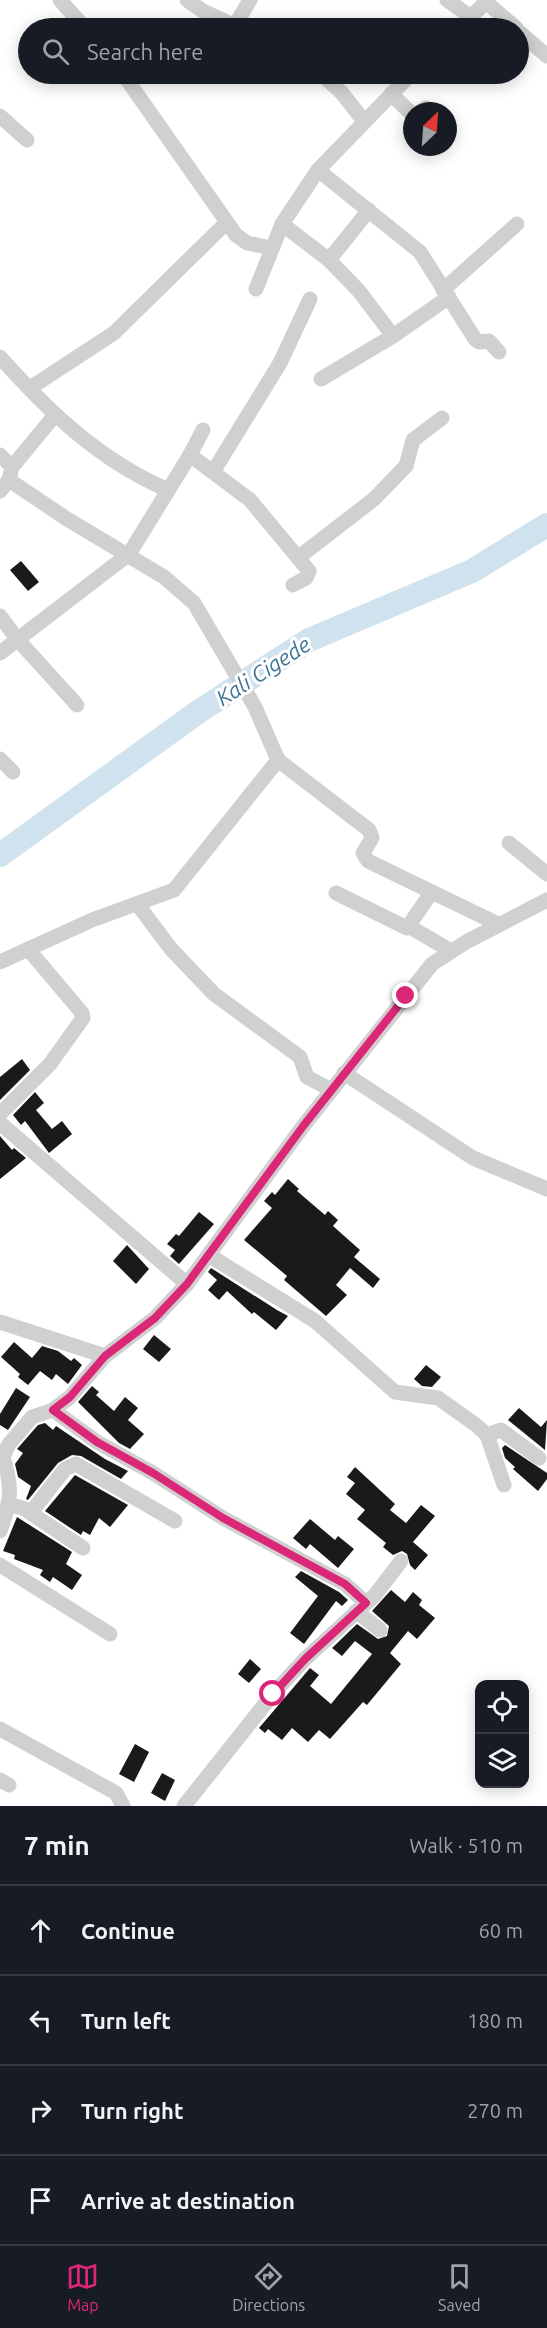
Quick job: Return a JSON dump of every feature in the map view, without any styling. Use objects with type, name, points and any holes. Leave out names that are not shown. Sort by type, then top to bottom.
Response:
[{"type":"street","points":[[60,0],[76,18]]},
{"type":"street","points":[[187,0],[219,18]]},
{"type":"street","points":[[242,18],[250,0]]},
{"type":"street","points":[[447,0],[471,17],[487,1],[505,18]]},
{"type":"street","points":[[529,40],[547,56]]},
{"type":"street","points":[[130,84],[194,172],[226,223],[241,240],[271,248]]},
{"type":"street","points":[[332,84],[364,121]]},
{"type":"street","points":[[255,289],[282,224],[318,170],[401,84]]},
{"type":"street","points":[[391,94],[403,105]]},
{"type":"street","points":[[0,116],[27,140]]},
{"type":"street","points":[[318,170],[420,252],[475,339],[479,342],[489,341],[499,352]]},
{"type":"street","points":[[329,260],[369,210]]},
{"type":"street","points":[[30,388],[114,333],[226,223]]},
{"type":"street","points":[[282,224],[329,260],[359,291],[393,336]]},
{"type":"street","points":[[321,378],[393,336],[446,293],[517,224]]},
{"type":"street","points":[[213,472],[280,363],[310,299]]},
{"type":"street","points":[[0,357],[54,415],[106,458],[132,474],[168,490]]},
{"type":"street","points":[[7,479],[54,415]]},
{"type":"street","points":[[299,557],[375,500],[406,466],[413,440],[442,418]]},
{"type":"street","points":[[0,653],[129,554],[202,430]]},
{"type":"street","points":[[0,455],[7,479],[67,519],[164,577],[194,603],[255,707],[278,760],[369,830],[372,838],[363,853],[368,861],[498,924]]},
{"type":"street","points":[[189,455],[250,500],[299,557],[309,573],[293,585]]},
{"type":"street","points":[[0,616],[18,640],[77,705]]},
{"type":"street","points":[[0,759],[13,772]]},
{"type":"street","points":[[0,962],[92,920],[138,905],[179,886],[278,760]]},
{"type":"street","points":[[509,843],[547,874]]},
{"type":"street","points":[[336,893],[404,928],[410,927],[451,951]]},
{"type":"street","points":[[410,927],[431,893]]},
{"type":"street","points":[[0,1531],[8,1504],[10,1479],[1,1456],[32,1417],[53,1410],[70,1397],[105,1356],[155,1318],[187,1284],[344,1073],[432,964],[498,924],[547,900]]},
{"type":"street","points":[[138,905],[171,949],[209,988],[300,1057],[307,1077],[332,1090]]},
{"type":"street","points":[[0,1114],[50,1064],[83,1018],[82,1013],[28,949]]},
{"type":"street","points":[[344,1073],[472,1158],[547,1189]]},
{"type":"street","points":[[0,1123],[187,1284]]},
{"type":"street","points":[[210,1256],[315,1321],[395,1392],[438,1398],[487,1435],[504,1485]]},
{"type":"street","points":[[0,1322],[105,1356]]},
{"type":"street","points":[[53,1410],[97,1442],[153,1473],[223,1518],[345,1584],[380,1630]]},
{"type":"street","points":[[487,1435],[501,1430],[538,1458]]},
{"type":"street","points":[[29,1512],[35,1509],[65,1469],[76,1464],[175,1521]]},
{"type":"street","points":[[8,1504],[29,1512],[83,1548]]},
{"type":"street","points":[[184,1806],[273,1694],[383,1587],[401,1561]]},
{"type":"street","points":[[0,1565],[110,1634]]},
{"type":"street","points":[[0,1729],[116,1793],[124,1806]]},
{"type":"building","points":[[21,561],[39,582],[28,591],[10,570]]},
{"type":"building","points":[[22,1059],[30,1070],[0,1100],[0,1077]]},
{"type":"building","points":[[35,1092],[44,1103],[36,1110],[52,1129],[62,1121],[72,1134],[49,1153],[25,1121],[21,1125],[13,1115]]},
{"type":"building","points":[[0,1136],[12,1150],[14,1148],[26,1158],[0,1179]]},
{"type":"building","points":[[288,1179],[299,1189],[297,1191],[325,1215],[328,1211],[338,1220],[333,1226],[360,1250],[354,1257],[380,1279],[373,1288],[350,1268],[336,1285],[347,1295],[326,1316],[284,1280],[287,1276],[244,1240],[272,1208],[264,1201],[272,1192],[275,1195]]},
{"type":"building","points":[[199,1212],[214,1224],[179,1264],[170,1256],[175,1250],[167,1244],[176,1234],[179,1236]]},
{"type":"building","points":[[127,1245],[149,1269],[136,1284],[113,1261]]},
{"type":"building","points":[[211,1268],[288,1316],[276,1330],[254,1312],[252,1314],[227,1291],[219,1300],[208,1290],[217,1280],[208,1272]]},
{"type":"building","points":[[154,1335],[171,1349],[159,1362],[143,1349]]},
{"type":"building","points":[[14,1342],[32,1358],[42,1346],[58,1351],[71,1361],[74,1358],[82,1365],[68,1384],[56,1374],[52,1380],[40,1371],[28,1385],[18,1377],[20,1374],[1,1357]]},
{"type":"building","points":[[426,1365],[441,1377],[432,1387],[422,1386],[414,1379]]},
{"type":"building","points":[[92,1386],[99,1392],[96,1395],[114,1411],[125,1397],[138,1408],[128,1420],[144,1434],[130,1449],[119,1443],[78,1402]]},
{"type":"building","points":[[16,1388],[30,1397],[8,1430],[0,1425],[0,1414]]},
{"type":"building","points":[[519,1408],[541,1427],[547,1420],[545,1450],[508,1420]]},
{"type":"building","points":[[45,1423],[53,1430],[56,1426],[105,1459],[128,1471],[121,1479],[81,1456],[72,1455],[58,1463],[28,1500],[26,1499],[31,1486],[18,1477],[15,1464],[23,1453],[17,1449],[38,1425]]},
{"type":"building","points":[[505,1445],[547,1473],[547,1479],[538,1491],[513,1469],[515,1467],[505,1458],[502,1448]]},
{"type":"building","points":[[355,1467],[395,1504],[390,1510],[406,1523],[421,1505],[435,1516],[413,1542],[428,1555],[415,1570],[410,1565],[407,1554],[402,1551],[393,1555],[383,1547],[386,1543],[357,1519],[365,1510],[346,1494],[355,1483],[347,1477]]},
{"type":"building","points":[[75,1475],[128,1505],[110,1527],[99,1518],[90,1535],[83,1531],[81,1535],[45,1511]]},
{"type":"building","points":[[17,1517],[72,1552],[66,1564],[82,1575],[72,1590],[53,1577],[50,1582],[40,1575],[43,1570],[14,1559],[15,1555],[3,1551]]},
{"type":"building","points":[[310,1519],[335,1540],[338,1536],[354,1549],[338,1568],[310,1544],[306,1549],[293,1538]]},
{"type":"building","points":[[301,1571],[339,1592],[348,1600],[342,1606],[336,1601],[304,1644],[290,1633],[318,1596],[295,1577]]},
{"type":"building","points":[[391,1590],[405,1602],[413,1592],[422,1600],[419,1605],[435,1618],[417,1639],[408,1631],[390,1653],[401,1664],[367,1705],[363,1702],[330,1739],[319,1730],[308,1742],[292,1728],[282,1740],[268,1729],[265,1733],[259,1728],[310,1668],[319,1675],[310,1686],[331,1704],[372,1654],[355,1641],[342,1656],[332,1648],[357,1624],[378,1639],[387,1636],[389,1626],[372,1611]]},
{"type":"building","points":[[250,1659],[261,1669],[249,1683],[238,1674]]},
{"type":"building","points":[[135,1744],[149,1752],[134,1782],[119,1774]]},
{"type":"building","points":[[162,1773],[175,1780],[165,1801],[151,1793]]},
{"type":"waterway","name":"Kali Cigede","points":[[0,855],[198,712],[309,640],[472,571],[547,525]]},
{"type":"route","points":[[273,1694],[305,1659],[366,1603],[345,1584],[301,1558],[223,1518],[195,1498],[97,1442],[53,1410],[70,1397],[105,1356],[132,1338],[155,1318],[187,1284],[304,1125],[406,996]]}]
